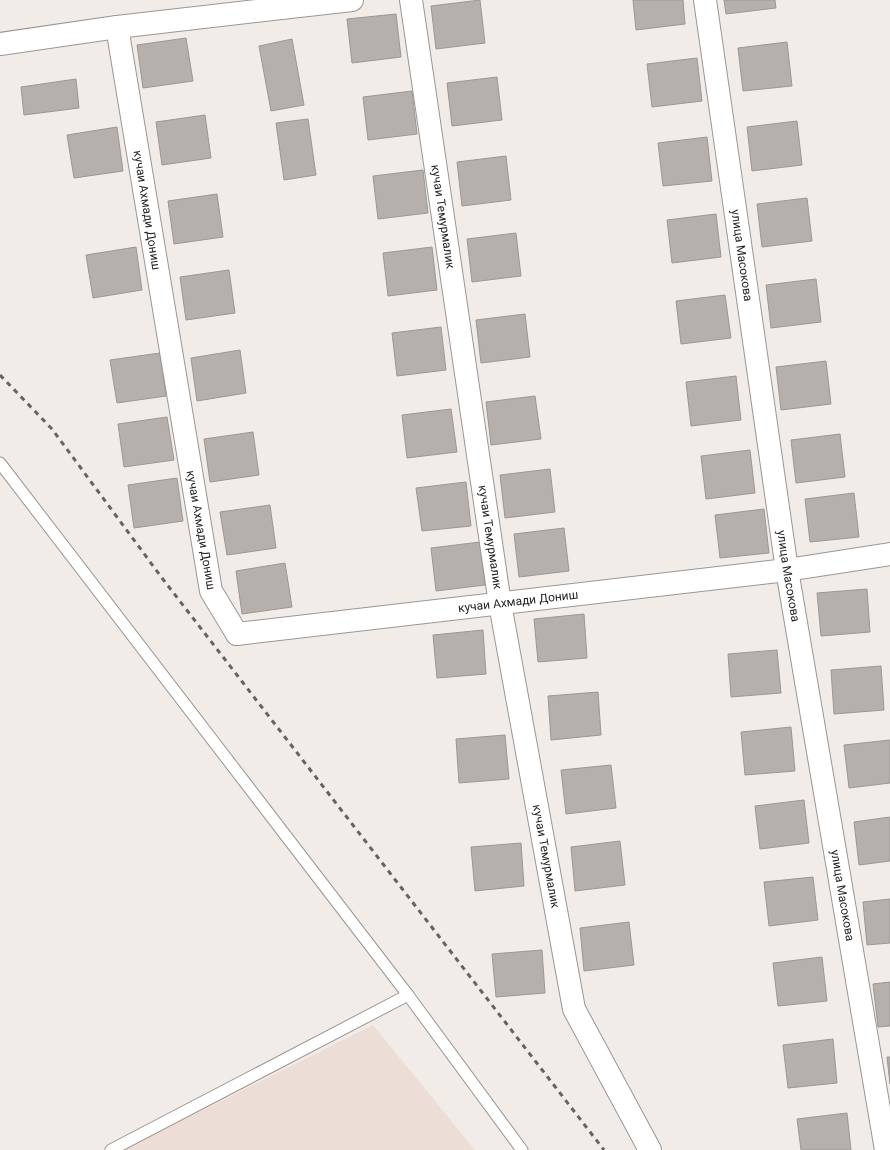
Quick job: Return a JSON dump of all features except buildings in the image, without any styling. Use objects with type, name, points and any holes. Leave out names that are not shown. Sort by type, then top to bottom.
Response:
[{"type":"street","points":[[0,44],[116,27],[352,0]]},
{"type":"street","name":"кучаи Темурмалик","points":[[411,0],[500,604],[574,1009],[650,1150]]},
{"type":"street","name":"улица Масокова","points":[[705,0],[787,570],[886,1150]]},
{"type":"street","name":"кучаи Ахмади Дониш","points":[[116,27],[211,591],[238,634],[787,570],[890,554]]},
{"type":"lane","points":[[0,463],[408,995],[522,1150]]},
{"type":"lane","points":[[111,1150],[408,995]]},
{"type":"shaded area","points":[[373,1025],[475,1150],[123,1150]]},
{"type":"railway","points":[[0,375],[52,429],[162,578],[604,1150]]}]
